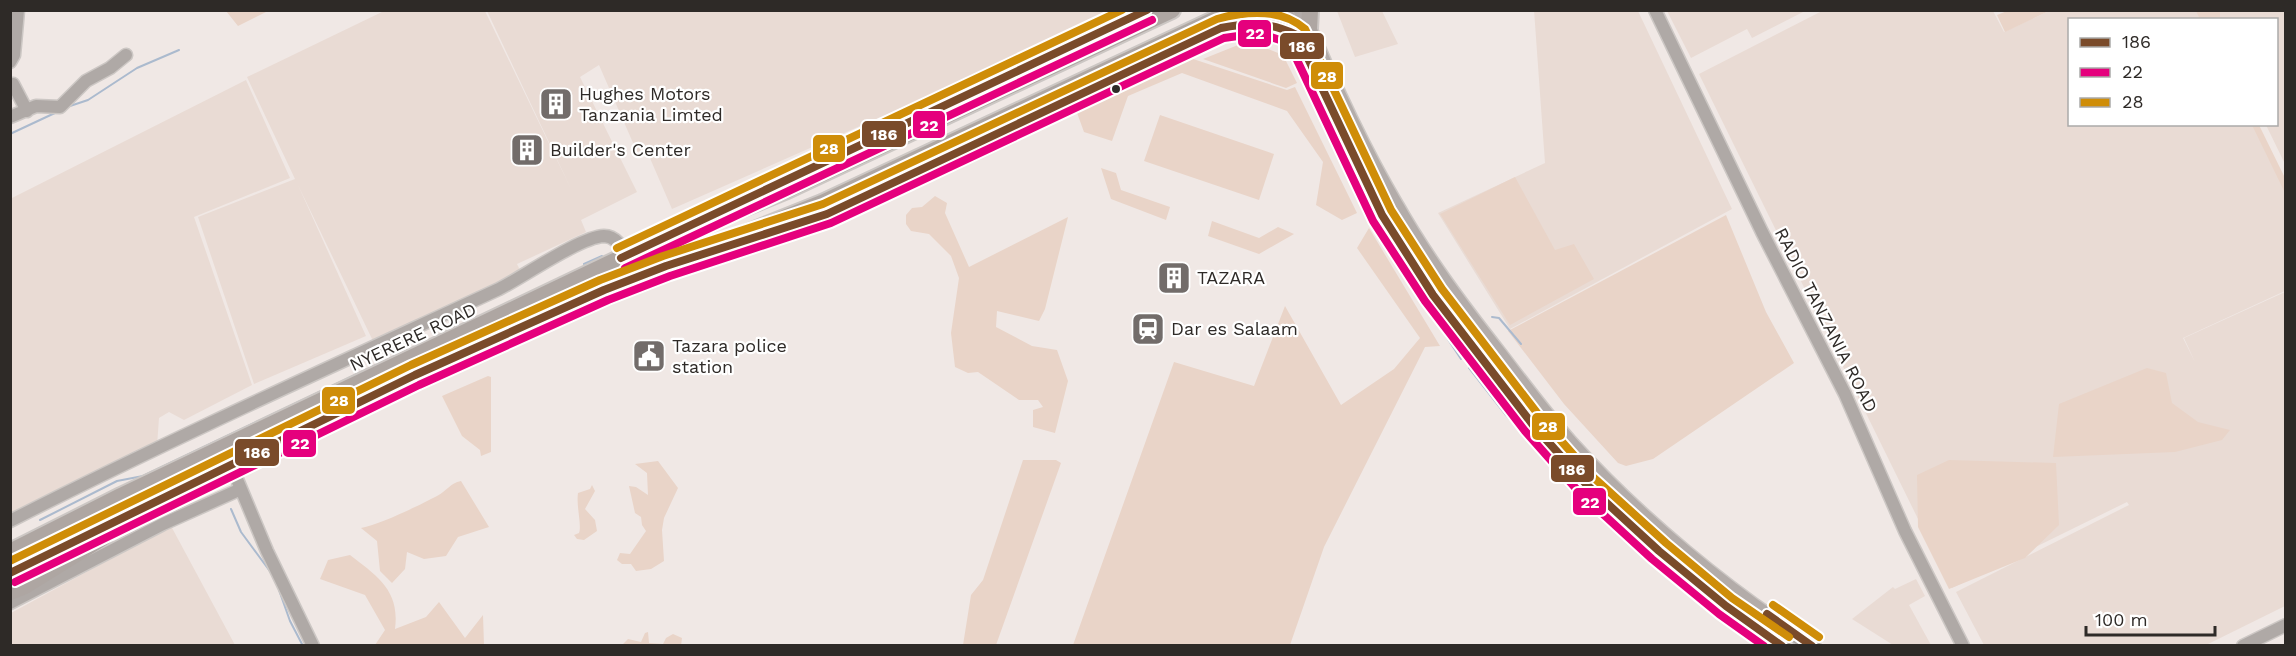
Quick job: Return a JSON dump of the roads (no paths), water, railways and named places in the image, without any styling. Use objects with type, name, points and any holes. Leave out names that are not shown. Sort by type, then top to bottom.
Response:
[{"type":"highway","points":[[672,236],[733,204],[1148,10]]},
{"type":"highway","points":[[672,236],[787,190],[1172,10]]},
{"type":"highway","points":[[666,266],[822,203],[1235,10]]},
{"type":"highway","points":[[666,266],[827,214],[1260,10]]},
{"type":"highway","points":[[1221,28],[1263,21],[1303,32],[1310,10]]},
{"type":"highway","name":"NYERERE ROAD","points":[[10,552],[241,439],[672,236]]},
{"type":"highway","name":"NYERERE ROAD","points":[[10,573],[415,375],[604,290],[666,266]]},
{"type":"highway","points":[[10,592],[25,586],[104,537],[111,522]]},
{"type":"main road","points":[[1284,10],[1303,32],[1396,207],[1445,285],[1552,422],[1626,499],[1670,538],[1740,594],[1813,645]]},
{"type":"main road","points":[[1301,10],[1303,32],[1382,215],[1434,296],[1533,425],[1586,484],[1659,551],[1726,606],[1784,645]]},
{"type":"street","points":[[10,62],[14,55],[18,10]]},
{"type":"street","name":"RADIO TANZANIA ROAD","points":[[1655,10],[1762,232],[1845,394],[1905,531],[1964,645]]},
{"type":"street","points":[[10,117],[36,106],[60,107],[86,81],[110,68],[126,55]]},
{"type":"street","points":[[13,84],[27,111]]},
{"type":"street","points":[[10,521],[174,438],[508,284],[587,241],[604,236],[615,239],[626,256]]},
{"type":"street","points":[[241,439],[233,451],[233,462],[241,489],[314,645]]},
{"type":"street","points":[[10,603],[163,524],[241,489]]},
{"type":"street","points":[[2243,645],[2286,625]]},
{"type":"waterway","points":[[1138,76],[1242,29]]},
{"type":"waterway","points":[[1289,40],[1313,88]]},
{"type":"waterway","points":[[67,107],[88,100],[137,68],[179,50]]},
{"type":"waterway","points":[[10,134],[57,112]]},
{"type":"waterway","points":[[321,430],[666,276],[771,242],[845,213]]},
{"type":"waterway","points":[[637,240],[667,225]]},
{"type":"waterway","points":[[1391,243],[1413,286],[1461,359]]},
{"type":"waterway","points":[[584,264],[602,256]]},
{"type":"waterway","points":[[1492,317],[1499,318],[1521,344]]},
{"type":"waterway","points":[[40,520],[117,481],[143,476],[395,356]]},
{"type":"waterway","points":[[1469,368],[1505,414],[1574,486]]},
{"type":"waterway","points":[[1584,496],[1627,533]]},
{"type":"waterway","points":[[231,509],[241,532],[272,574]]},
{"type":"waterway","points":[[1676,575],[1687,586]]},
{"type":"waterway","points":[[279,590],[290,621],[303,646]]},
{"type":"waterway","points":[[1699,595],[1715,607]]},
{"type":"waterway","points":[[1751,633],[1768,646]]},
{"type":"place","name":"Hughes Motors Tanzania Limted","points":[[556,104]]},
{"type":"place","name":"Builder's Center","points":[[527,150]]},
{"type":"place","name":"TAZARA","points":[[1174,278]]},
{"type":"place","name":"Dar es Salaam","points":[[1148,329]]},
{"type":"place","name":"Tazara police station","points":[[649,356]]}]
